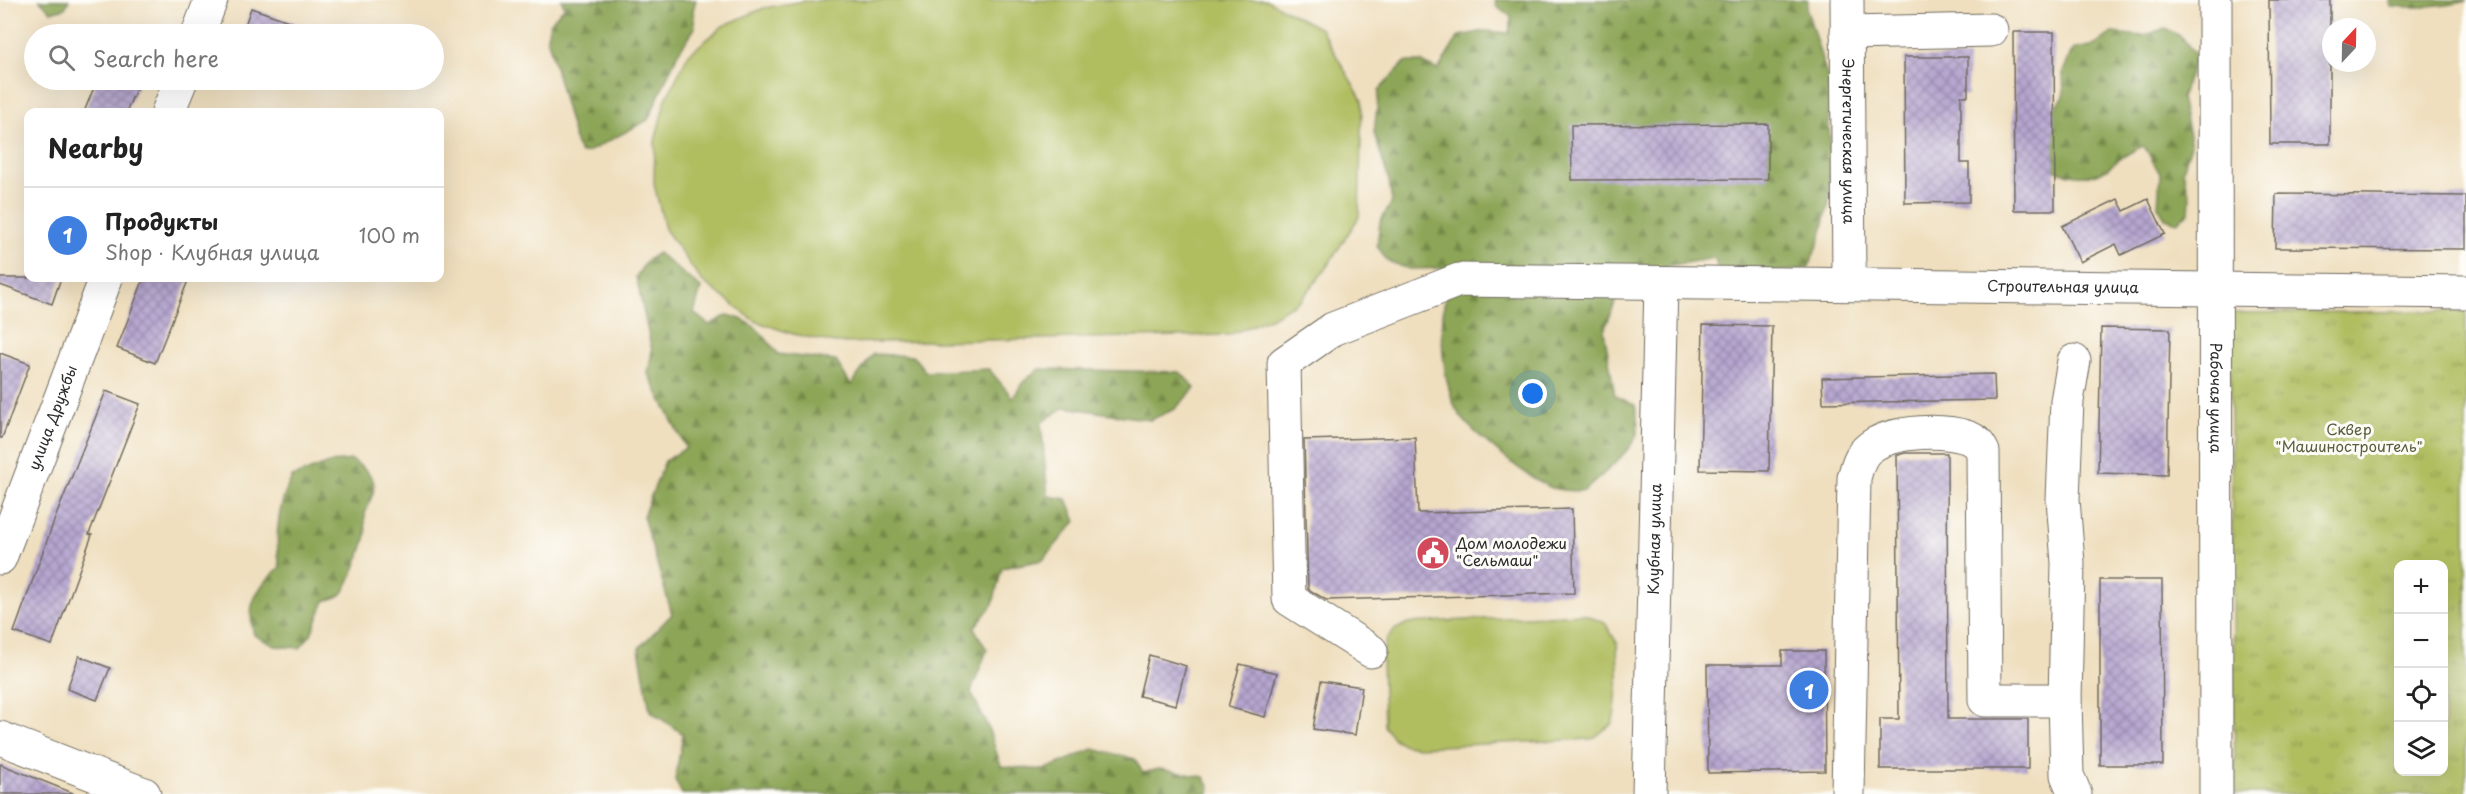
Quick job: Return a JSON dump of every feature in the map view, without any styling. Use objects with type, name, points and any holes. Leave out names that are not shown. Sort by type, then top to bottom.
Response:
[{"type":"street","points":[[202,24],[211,0]]},
{"type":"street","name":"Энергетическая улица","points":[[1847,0],[1849,283]]},
{"type":"street","name":"Рабочая улица","points":[[2215,0],[2216,794]]},
{"type":"street","points":[[1847,33],[1991,30]]},
{"type":"street","points":[[170,108],[177,90]]},
{"type":"street","name":"Строительная улица","points":[[1371,651],[1288,599],[1284,363],[1333,329],[1459,280],[2466,292]]},
{"type":"street","name":"улица Дружбы","points":[[0,558],[104,282]]},
{"type":"street","name":"Клубная улица","points":[[1649,794],[1661,283]]},
{"type":"street","points":[[2074,361],[2067,400],[2063,499],[2068,563],[2065,700],[2067,775],[2074,794]]},
{"type":"street","points":[[1848,794],[1854,478],[1862,455],[1882,441],[1920,432],[1957,436],[1978,443],[1983,452],[1985,700],[2065,700]]},
{"type":"street","points":[[0,738],[144,794]]},
{"type":"green space","points":[[40,0],[69,0],[65,8],[51,12]]},
{"type":"green space","points":[[561,0],[696,0],[693,10],[695,28],[678,53],[648,120],[588,152],[581,153],[576,145],[547,37],[550,22],[565,7]]},
{"type":"green space","points":[[1267,0],[1321,29],[1362,100],[1359,217],[1324,271],[1301,300],[1272,317],[1229,335],[835,343],[793,334],[755,321],[701,280],[665,229],[654,184],[655,141],[665,101],[688,55],[723,26],[764,8],[803,1]]},
{"type":"green space","points":[[1495,0],[1808,0],[1807,10],[1828,79],[1829,202],[1821,236],[1808,269],[1719,277],[1715,258],[1649,269],[1618,295],[1604,331],[1615,396],[1635,405],[1637,431],[1635,439],[1626,452],[1584,491],[1560,490],[1542,484],[1483,439],[1460,416],[1447,381],[1442,339],[1445,299],[1455,268],[1409,269],[1387,261],[1377,245],[1380,222],[1392,202],[1389,181],[1374,133],[1379,90],[1405,62],[1422,62],[1438,70],[1459,36],[1485,31],[1509,33],[1511,17],[1496,5]]},
{"type":"green space","points":[[2390,0],[2466,1],[2438,6],[2410,7],[2391,6]]},
{"type":"green space","points":[[2165,28],[2182,37],[2196,56],[2181,98],[2191,145],[2183,170],[2190,197],[2189,213],[2177,222],[2165,218],[2158,206],[2160,174],[2144,146],[2132,151],[2097,174],[2068,174],[2047,168],[2041,123],[2064,97],[2063,72],[2072,50],[2095,45],[2112,33],[2143,36]]},
{"type":"green space","points":[[658,253],[701,288],[694,313],[709,325],[728,315],[745,321],[762,334],[778,354],[836,361],[851,385],[873,354],[913,356],[926,372],[989,369],[1013,398],[1023,382],[1039,369],[1180,372],[1195,388],[1175,409],[1150,420],[1065,407],[1041,423],[1048,496],[1067,499],[1076,521],[1043,560],[1002,568],[993,604],[974,628],[987,650],[971,692],[988,727],[1001,766],[1044,770],[1093,749],[1135,759],[1143,773],[1159,769],[1204,777],[1210,788],[1209,794],[682,794],[675,780],[683,734],[650,711],[639,648],[672,614],[643,516],[665,461],[686,448],[648,374],[652,351],[636,277],[647,260]]},
{"type":"green space","name":"Сквер \"Машиностроитель\"","points":[[2466,311],[2466,794],[2235,794],[2230,313]]},
{"type":"green space","points":[[352,460],[368,473],[374,484],[365,515],[366,534],[360,555],[345,590],[342,594],[325,601],[311,634],[300,648],[275,646],[254,635],[251,614],[259,589],[280,567],[277,544],[278,521],[287,488],[292,477],[332,462]]},
{"type":"green space","points":[[1583,614],[1605,623],[1617,643],[1618,676],[1612,724],[1592,739],[1419,747],[1405,745],[1394,739],[1384,726],[1382,657],[1386,640],[1394,630],[1408,623]]},
{"type":"building","points":[[2269,0],[2330,0],[2330,18],[2322,18],[2322,72],[2330,72],[2330,144],[2270,144]]},
{"type":"building","points":[[251,8],[298,24],[245,24]]},
{"type":"building","points":[[2013,32],[2054,32],[2055,210],[2014,210]]},
{"type":"building","points":[[1904,57],[1968,57],[1968,96],[1961,96],[1961,163],[1969,163],[1969,202],[1905,203]]},
{"type":"building","points":[[93,90],[136,90],[128,108],[86,108]]},
{"type":"building","points":[[1768,124],[1768,179],[1572,180],[1571,125]]},
{"type":"building","points":[[2276,194],[2466,196],[2466,249],[2275,248]]},
{"type":"building","points":[[2118,199],[2124,211],[2148,199],[2165,234],[2121,255],[2116,244],[2080,262],[2062,226]]},
{"type":"building","points":[[0,278],[24,278],[24,282],[60,282],[52,304],[0,285]]},
{"type":"building","points":[[142,282],[187,282],[155,363],[117,348]]},
{"type":"building","points":[[1703,325],[1772,326],[1769,471],[1700,470]]},
{"type":"building","points":[[2101,328],[2170,329],[2167,475],[2098,473]]},
{"type":"building","points":[[0,353],[30,364],[2,438],[0,438]]},
{"type":"building","points":[[1994,374],[1995,400],[1823,403],[1822,378]]},
{"type":"building","points":[[106,391],[140,404],[89,534],[92,535],[52,645],[14,632],[54,521]]},
{"type":"building","name":"Дом молодежи \"Сельмаш\"","points":[[1415,437],[1418,513],[1572,509],[1574,593],[1326,600],[1308,589],[1304,440]]},
{"type":"building","points":[[1947,453],[1948,719],[2028,719],[2028,769],[1880,769],[1880,719],[1899,719],[1897,455]]},
{"type":"building","points":[[2100,580],[2162,580],[2163,765],[2100,765]]},
{"type":"building","points":[[1782,651],[1824,651],[1825,771],[1708,773],[1707,665],[1782,665]]},
{"type":"building","points":[[1149,655],[1186,666],[1176,705],[1139,696]]},
{"type":"building","points":[[79,656],[110,668],[97,700],[67,689]]},
{"type":"building","points":[[1240,664],[1277,673],[1265,717],[1228,707]]},
{"type":"building","points":[[1321,681],[1362,687],[1355,735],[1313,729]]},
{"type":"building","points":[[0,764],[73,793],[73,794],[0,794]]},
{"type":"place","name":"Дом молодежи \"Сельмаш\"","points":[[1433,553]]},
{"type":"place","name":"Продукты","points":[[1809,690]]}]
